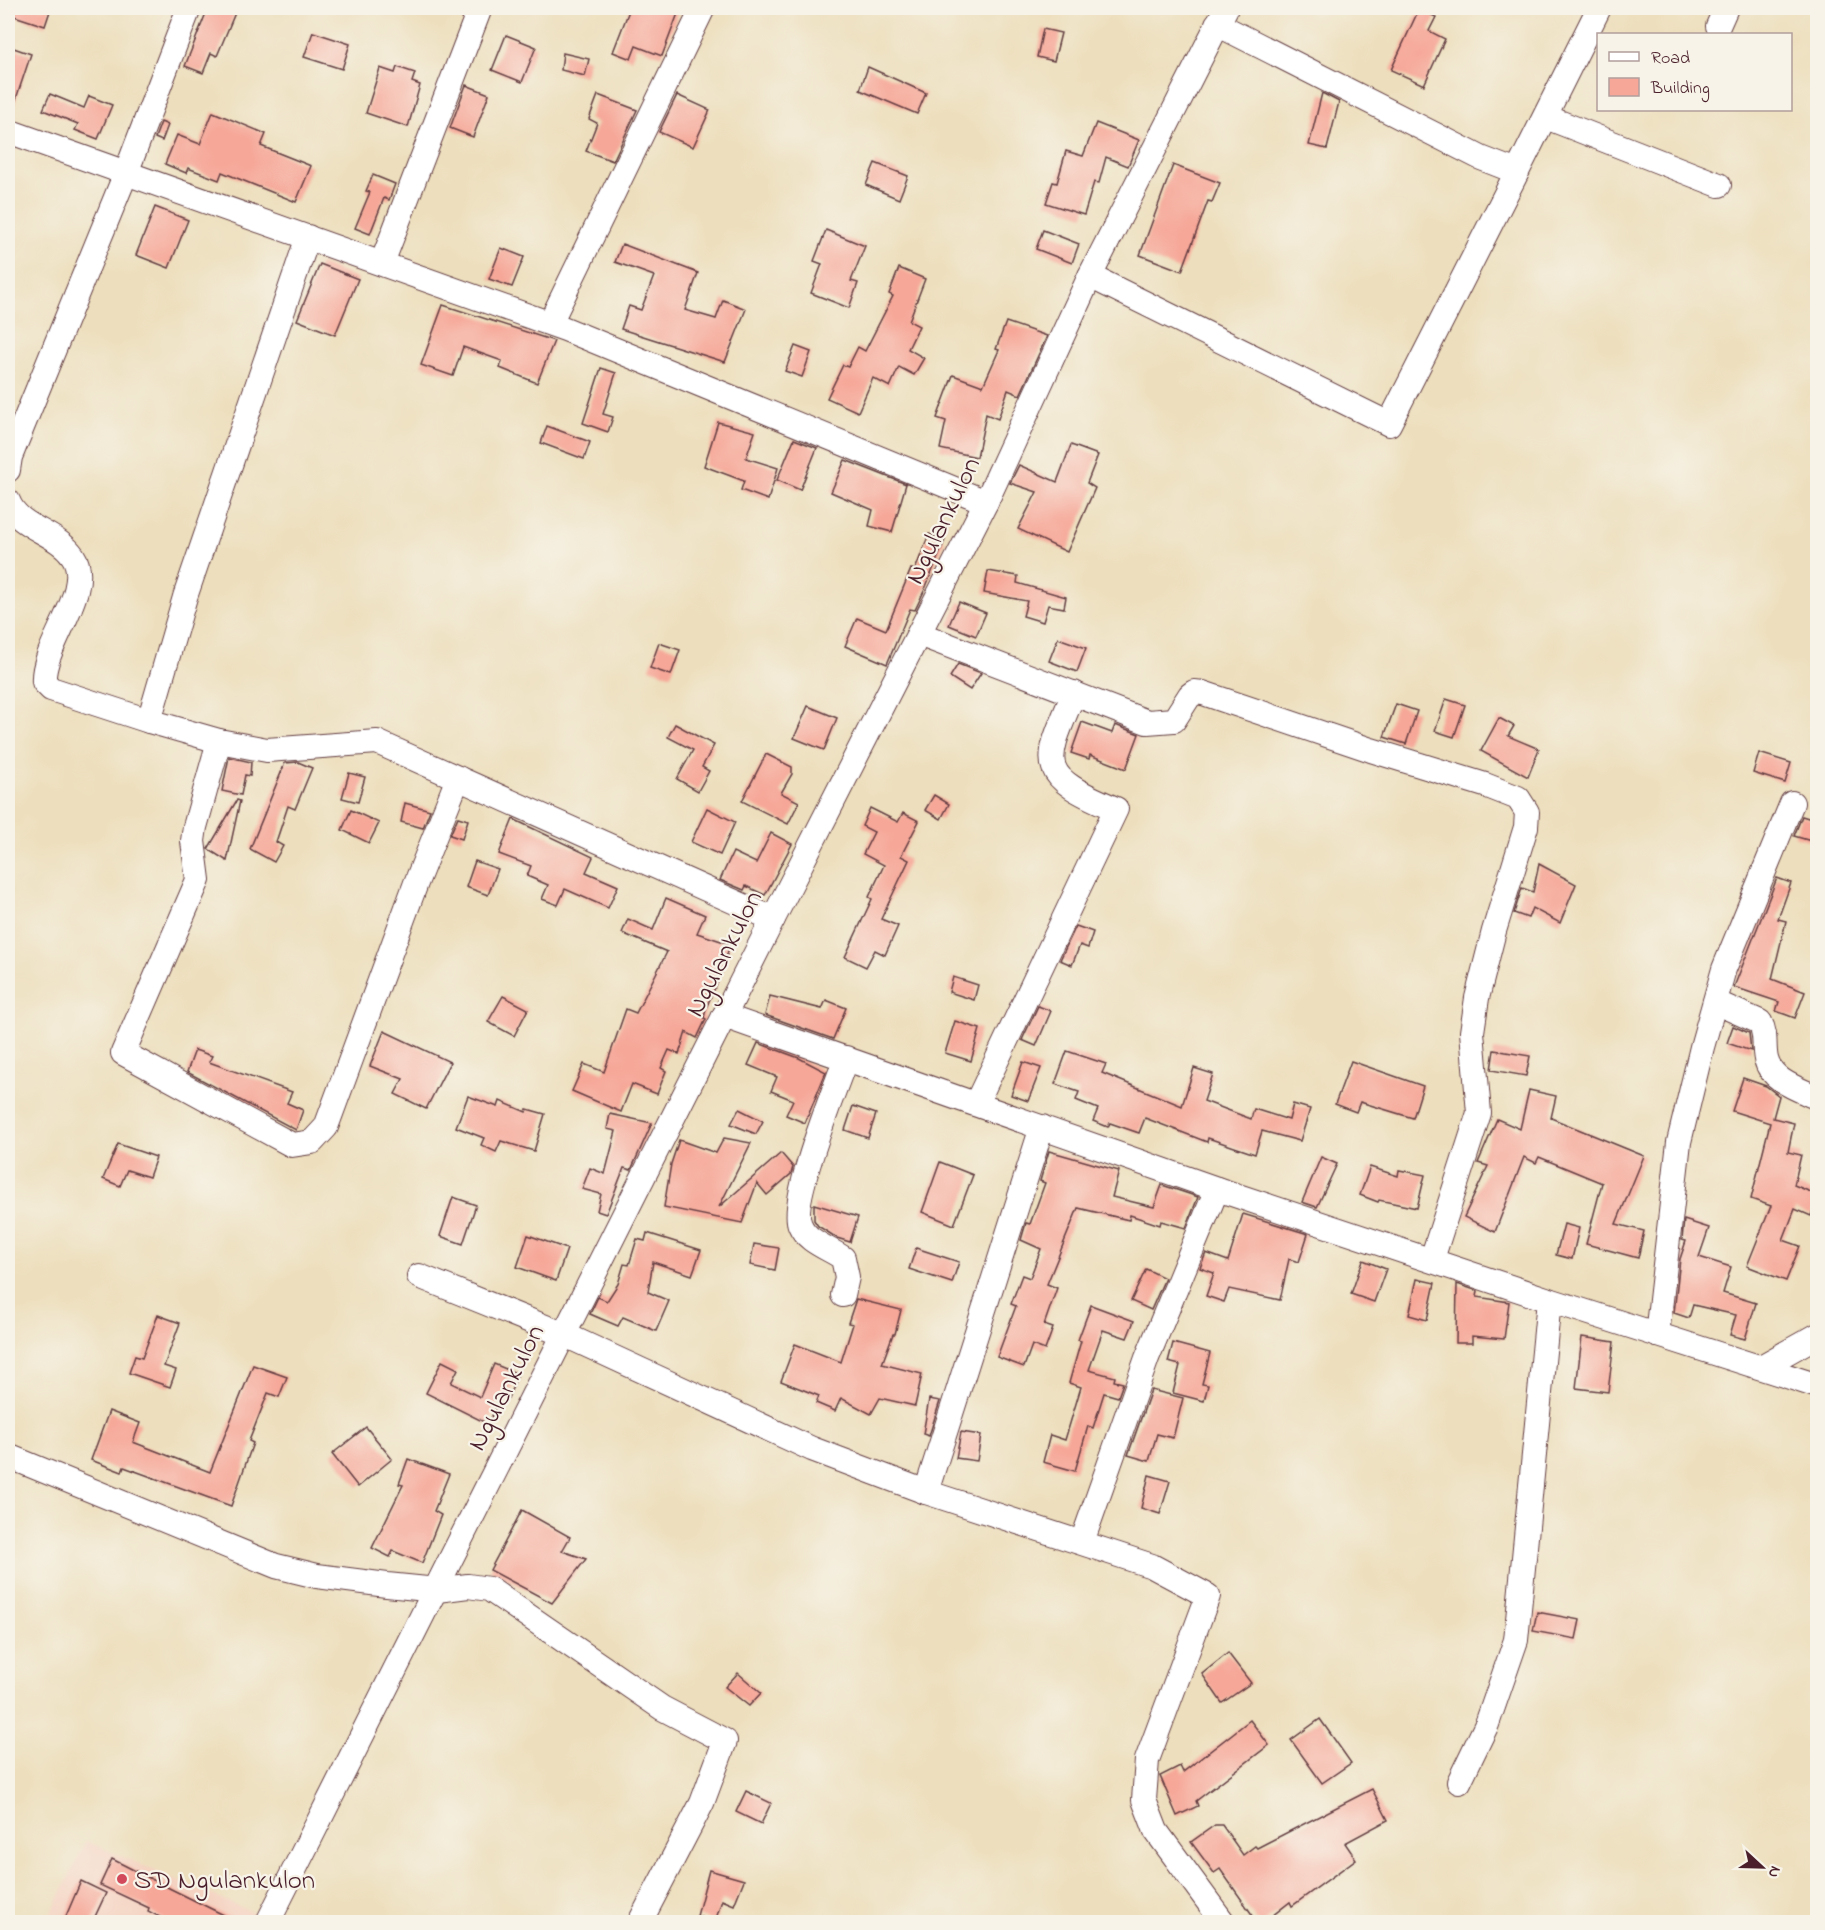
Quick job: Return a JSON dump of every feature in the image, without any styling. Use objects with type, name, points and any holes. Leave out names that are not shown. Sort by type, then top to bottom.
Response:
[{"type":"street","points":[[8,470],[15,446],[126,173],[189,8]]},
{"type":"street","points":[[382,263],[480,8]]},
{"type":"street","points":[[550,323],[703,8]]},
{"type":"street","points":[[1090,276],[1389,424],[1546,117],[1599,8]]},
{"type":"street","points":[[1222,16],[1481,158],[1517,172]]},
{"type":"street","name":"Ngulankulon","points":[[268,1923],[773,919],[986,502],[1090,276],[1222,16]]},
{"type":"street","points":[[1546,117],[1719,185]]},
{"type":"street","points":[[8,131],[550,323],[986,502]]},
{"type":"street","points":[[149,721],[185,597],[308,237]]},
{"type":"street","points":[[8,501],[10,507],[22,518],[63,544],[75,558],[78,573],[74,596],[46,663],[44,682],[51,689],[219,741],[267,750],[377,742],[773,919]]},
{"type":"street","points":[[919,634],[1154,723],[1173,720],[1194,692],[1203,693],[1518,798],[1527,812],[1526,827],[1494,932],[1472,1032],[1479,1113],[1432,1259]]},
{"type":"street","points":[[976,1104],[1116,809],[1084,795],[1057,776],[1052,764],[1051,747],[1074,693]]},
{"type":"street","points":[[219,741],[195,827],[193,841],[198,880],[123,1053],[292,1145],[312,1142],[326,1127],[416,883],[458,778]]},
{"type":"street","points":[[1657,1335],[1679,1142],[1724,969],[1792,804]]},
{"type":"street","points":[[1715,1002],[1760,1022],[1766,1033],[1766,1058],[1773,1074],[1818,1098]]},
{"type":"street","points":[[724,1016],[1217,1189],[1432,1259],[1548,1300],[1818,1386]]},
{"type":"street","points":[[843,1295],[847,1277],[843,1258],[812,1240],[801,1228],[796,1215],[802,1187],[846,1059]]},
{"type":"street","points":[[926,1492],[1042,1127]]},
{"type":"street","points":[[1082,1542],[1147,1358],[1217,1189]]},
{"type":"street","points":[[419,1276],[565,1335],[812,1449],[926,1492],[1152,1566],[1208,1596],[1147,1760],[1144,1800],[1156,1831],[1223,1923]]},
{"type":"street","points":[[1459,1782],[1487,1724],[1515,1640],[1548,1300]]},
{"type":"street","points":[[1761,1367],[1818,1335]]},
{"type":"street","points":[[8,1456],[276,1566],[317,1576],[437,1590],[468,1586],[489,1588],[662,1708],[725,1741],[702,1803],[640,1923]]},
{"type":"shaded area","name":"SD Ngulankulon","points":[[86,1841],[266,1918],[264,1922],[47,1922]]},
{"type":"building","points":[[8,8],[51,8],[45,26],[8,14]]},
{"type":"building","points":[[208,8],[237,8],[217,56],[211,53],[203,73],[185,66]]},
{"type":"building","points":[[630,8],[680,8],[662,56],[636,46],[631,59],[613,52]]},
{"type":"building","points":[[1419,9],[1436,17],[1429,31],[1445,39],[1424,85],[1391,70]]},
{"type":"building","points":[[1043,29],[1061,33],[1054,61],[1037,57]]},
{"type":"building","points":[[313,32],[350,44],[342,69],[304,57]]},
{"type":"building","points":[[506,35],[536,47],[522,82],[492,70]]},
{"type":"building","points":[[8,46],[31,54],[10,117],[8,116]]},
{"type":"building","points":[[563,53],[589,59],[585,76],[561,70]]},
{"type":"building","points":[[397,67],[415,73],[412,82],[420,85],[408,127],[366,113],[380,68],[395,73]]},
{"type":"building","points":[[868,67],[926,93],[917,114],[860,90]]},
{"type":"building","points":[[466,85],[489,94],[473,137],[450,128]]},
{"type":"building","points":[[1322,93],[1339,102],[1327,149],[1309,145]]},
{"type":"building","points":[[50,94],[84,108],[89,96],[112,105],[98,139],[75,130],[78,124],[43,110]]},
{"type":"building","points":[[598,95],[637,110],[613,161],[586,151],[597,123],[589,119]]},
{"type":"building","points":[[677,95],[710,110],[693,147],[659,132]]},
{"type":"building","points":[[213,112],[266,134],[261,146],[311,166],[296,202],[222,172],[219,180],[188,168],[186,173],[165,164],[177,135],[200,144]]},
{"type":"building","points":[[161,122],[168,125],[162,141],[155,138]]},
{"type":"building","points":[[1096,123],[1139,140],[1128,166],[1106,157],[1099,183],[1094,182],[1084,215],[1046,203],[1053,182],[1057,183],[1066,151],[1083,156]]},
{"type":"building","points":[[875,163],[908,176],[899,199],[866,185]]},
{"type":"building","points":[[1173,165],[1220,183],[1212,202],[1208,201],[1182,271],[1140,255]]},
{"type":"building","points":[[373,175],[395,184],[389,200],[384,198],[370,234],[355,228],[370,192],[366,191]]},
{"type":"building","points":[[155,207],[188,220],[169,268],[136,255]]},
{"type":"building","points":[[826,230],[865,246],[851,281],[858,283],[849,308],[811,293],[822,264],[814,261]]},
{"type":"building","points":[[1043,230],[1079,244],[1072,263],[1036,249]]},
{"type":"building","points":[[622,244],[698,273],[685,310],[716,319],[723,300],[746,309],[725,362],[621,329],[629,306],[641,310],[654,276],[615,262]]},
{"type":"building","points":[[501,248],[524,257],[512,287],[489,279]]},
{"type":"building","points":[[320,264],[358,279],[335,335],[297,320]]},
{"type":"building","points":[[899,268],[925,279],[909,321],[919,326],[908,349],[924,358],[914,375],[899,367],[890,387],[873,378],[858,412],[827,398],[843,365],[848,367],[858,347],[865,351],[893,296],[889,294]]},
{"type":"building","points":[[443,305],[554,341],[537,383],[500,368],[502,361],[463,347],[453,376],[421,365]]},
{"type":"building","points":[[1006,322],[1047,336],[1020,395],[1008,390],[998,419],[986,414],[977,457],[940,449],[946,421],[937,418],[953,375],[983,386],[999,350],[996,349]]},
{"type":"building","points":[[795,346],[811,352],[802,377],[785,371]]},
{"type":"building","points":[[601,368],[616,373],[603,414],[613,417],[608,432],[583,423]]},
{"type":"building","points":[[718,422],[755,432],[746,458],[778,468],[768,500],[741,490],[744,481],[704,466]]},
{"type":"building","points":[[547,426],[590,442],[584,459],[541,443]]},
{"type":"building","points":[[794,439],[817,448],[800,490],[777,480]]},
{"type":"building","points":[[1071,445],[1098,455],[1087,483],[1095,488],[1067,552],[1018,529],[1037,492],[1010,483],[1019,465],[1057,482]]},
{"type":"building","points":[[845,460],[906,484],[892,532],[869,526],[873,510],[831,492]]},
{"type":"building","points":[[929,534],[945,540],[925,589],[915,610],[910,609],[887,664],[845,646],[857,618],[886,630],[911,569],[915,570]]},
{"type":"building","points":[[988,571],[1018,576],[1017,583],[1066,597],[1064,608],[1048,605],[1043,622],[1023,616],[1027,601],[984,593]]},
{"type":"building","points":[[959,602],[986,613],[976,636],[949,625]]},
{"type":"building","points":[[1058,638],[1086,648],[1077,672],[1049,661]]},
{"type":"building","points":[[659,643],[680,650],[671,675],[650,668]]},
{"type":"building","points":[[958,664],[981,673],[970,690],[950,677]]},
{"type":"building","points":[[1446,699],[1465,705],[1454,737],[1435,731]]},
{"type":"building","points":[[1396,704],[1417,711],[1406,744],[1384,737]]},
{"type":"building","points":[[808,706],[837,718],[824,750],[794,738]]},
{"type":"building","points":[[1499,718],[1514,726],[1508,736],[1539,749],[1528,777],[1481,751]]},
{"type":"building","points":[[1082,722],[1112,733],[1115,725],[1139,734],[1126,769],[1090,755],[1089,759],[1071,753]]},
{"type":"building","points":[[675,724],[714,745],[702,767],[709,771],[698,791],[677,779],[693,750],[668,737]]},
{"type":"building","points":[[1759,753],[1791,763],[1785,783],[1753,773]]},
{"type":"building","points":[[766,754],[792,767],[792,774],[781,793],[799,802],[788,824],[742,801]]},
{"type":"building","points":[[229,757],[251,762],[250,776],[245,775],[241,795],[222,791]]},
{"type":"building","points":[[298,762],[312,768],[295,809],[288,806],[276,842],[283,846],[274,862],[250,849],[285,763]]},
{"type":"building","points":[[349,773],[365,777],[358,802],[342,798]]},
{"type":"building","points":[[934,795],[949,804],[941,819],[925,810]]},
{"type":"building","points":[[237,800],[240,801],[227,861],[208,849]]},
{"type":"building","points":[[405,803],[430,810],[423,828],[401,822]]},
{"type":"building","points":[[707,808],[735,822],[720,855],[691,842]]},
{"type":"building","points":[[870,808],[898,822],[903,813],[919,821],[901,856],[909,860],[881,919],[898,926],[885,955],[875,950],[866,967],[845,957],[872,899],[869,897],[884,865],[863,854],[874,832],[862,826]]},
{"type":"building","points":[[351,810],[379,823],[369,843],[342,830]]},
{"type":"building","points":[[1802,816],[1818,821],[1818,843],[1794,836]]},
{"type":"building","points":[[458,817],[468,820],[462,839],[450,835]]},
{"type":"building","points":[[513,819],[593,857],[586,872],[618,886],[608,908],[565,889],[558,905],[542,899],[548,885],[527,876],[531,866],[499,854]]},
{"type":"building","points":[[771,833],[792,844],[765,895],[746,886],[744,890],[720,880],[733,852],[756,863]]},
{"type":"building","points":[[475,861],[498,869],[488,895],[466,887]]},
{"type":"building","points":[[1539,864],[1576,884],[1560,923],[1532,908],[1528,918],[1514,913],[1522,888],[1533,892]]},
{"type":"building","points":[[1777,878],[1791,883],[1778,919],[1786,921],[1772,979],[1805,992],[1795,1018],[1776,1011],[1779,1002],[1734,987]]},
{"type":"building","points":[[666,898],[705,915],[697,933],[730,944],[722,972],[706,1008],[704,1018],[706,1019],[697,1038],[686,1032],[679,1054],[669,1050],[661,1068],[666,1071],[657,1094],[632,1084],[621,1112],[572,1091],[584,1064],[604,1072],[626,1009],[636,1013],[667,952],[622,933],[628,919],[653,930]]},
{"type":"building","points":[[1076,926],[1093,932],[1088,948],[1080,945],[1072,965],[1060,960]]},
{"type":"building","points":[[953,977],[978,985],[974,1000],[949,992]]},
{"type":"building","points":[[503,996],[528,1009],[514,1036],[488,1022]]},
{"type":"building","points":[[770,996],[822,1009],[826,1000],[846,1008],[833,1039],[765,1015]]},
{"type":"building","points":[[1038,1006],[1051,1011],[1036,1046],[1022,1040]]},
{"type":"building","points":[[955,1021],[980,1029],[971,1061],[945,1053]]},
{"type":"building","points":[[1733,1026],[1749,1033],[1751,1051],[1727,1043]]},
{"type":"building","points":[[384,1031],[450,1062],[426,1109],[395,1094],[403,1079],[370,1066]]},
{"type":"building","points":[[758,1043],[799,1058],[826,1072],[805,1123],[786,1115],[793,1100],[771,1091],[777,1077],[748,1065]]},
{"type":"building","points":[[195,1050],[212,1056],[209,1062],[292,1092],[287,1103],[303,1110],[296,1130],[187,1072]]},
{"type":"building","points":[[1494,1050],[1530,1056],[1526,1076],[1491,1070]]},
{"type":"building","points":[[1067,1051],[1106,1064],[1102,1073],[1182,1106],[1194,1068],[1213,1074],[1204,1101],[1251,1119],[1254,1109],[1289,1120],[1293,1104],[1310,1109],[1300,1141],[1262,1131],[1255,1154],[1208,1138],[1207,1142],[1145,1118],[1139,1133],[1110,1123],[1108,1127],[1093,1121],[1098,1109],[1076,1100],[1079,1092],[1055,1084]]},
{"type":"building","points":[[1351,1061],[1423,1086],[1413,1118],[1360,1102],[1356,1112],[1335,1104]]},
{"type":"building","points":[[1023,1062],[1041,1068],[1028,1101],[1011,1095]]},
{"type":"building","points":[[1743,1078],[1766,1086],[1779,1096],[1773,1118],[1794,1123],[1788,1152],[1801,1155],[1794,1185],[1818,1195],[1811,1216],[1795,1209],[1783,1240],[1800,1246],[1786,1281],[1747,1266],[1771,1206],[1751,1199],[1770,1123],[1732,1111]]},
{"type":"building","points":[[1529,1090],[1556,1096],[1551,1118],[1644,1156],[1616,1224],[1644,1231],[1638,1258],[1586,1244],[1602,1183],[1539,1157],[1536,1163],[1524,1157],[1495,1232],[1464,1217],[1488,1166],[1478,1163],[1497,1119],[1520,1129]]},
{"type":"building","points":[[468,1096],[498,1107],[500,1101],[526,1112],[527,1109],[545,1114],[534,1151],[501,1141],[496,1152],[481,1145],[484,1138],[456,1127]]},
{"type":"building","points":[[853,1106],[876,1114],[868,1138],[845,1130]]},
{"type":"building","points":[[739,1109],[763,1121],[756,1134],[731,1124]]},
{"type":"building","points":[[610,1114],[652,1123],[631,1170],[624,1168],[606,1214],[597,1211],[601,1194],[582,1189],[590,1168],[605,1174],[616,1131],[607,1129]]},
{"type":"building","points":[[724,1138],[751,1143],[719,1207],[781,1153],[793,1167],[791,1174],[767,1195],[757,1183],[742,1223],[664,1207],[671,1164],[679,1140],[716,1153]]},
{"type":"building","points":[[118,1144],[156,1157],[149,1177],[127,1170],[120,1186],[103,1179]]},
{"type":"building","points":[[1049,1151],[1119,1171],[1112,1197],[1154,1207],[1162,1185],[1198,1197],[1186,1228],[1161,1221],[1160,1225],[1130,1215],[1129,1220],[1078,1208],[1047,1284],[1057,1288],[1044,1325],[1053,1328],[1045,1350],[1032,1345],[1024,1367],[997,1357],[1016,1306],[1011,1304],[1022,1275],[1030,1278],[1041,1249],[1021,1240],[1026,1223],[1030,1224],[1045,1183],[1040,1181]]},
{"type":"building","points":[[1321,1157],[1337,1164],[1317,1207],[1302,1202]]},
{"type":"building","points":[[940,1162],[973,1175],[954,1225],[922,1212]]},
{"type":"building","points":[[1370,1167],[1398,1176],[1399,1170],[1425,1175],[1417,1208],[1379,1200],[1378,1202],[1360,1195]]},
{"type":"building","points":[[453,1197],[476,1205],[463,1244],[440,1236]]},
{"type":"building","points":[[814,1204],[858,1217],[850,1242],[837,1238],[818,1226],[814,1220]]},
{"type":"building","points":[[1243,1214],[1308,1234],[1299,1262],[1289,1259],[1280,1300],[1229,1289],[1224,1302],[1206,1296],[1214,1273],[1200,1268],[1206,1253],[1228,1261]]},
{"type":"building","points":[[1684,1220],[1709,1228],[1699,1257],[1731,1267],[1723,1293],[1756,1303],[1745,1339],[1730,1335],[1736,1315],[1693,1305],[1689,1318],[1674,1313],[1680,1259],[1686,1241],[1682,1240]]},
{"type":"building","points":[[1564,1224],[1579,1228],[1572,1259],[1556,1255]]},
{"type":"building","points":[[647,1233],[701,1250],[692,1275],[653,1262],[648,1292],[669,1301],[656,1331],[623,1317],[618,1326],[590,1314],[598,1297],[607,1301],[618,1284],[624,1264],[629,1265],[637,1239],[645,1241]]},
{"type":"building","points":[[528,1235],[567,1249],[556,1281],[517,1267]]},
{"type":"building","points":[[754,1244],[779,1248],[775,1270],[750,1265]]},
{"type":"building","points":[[916,1248],[959,1262],[952,1283],[909,1269]]},
{"type":"building","points":[[1363,1260],[1386,1269],[1374,1302],[1351,1294]]},
{"type":"building","points":[[1146,1269],[1165,1278],[1151,1310],[1131,1301]]},
{"type":"building","points":[[1417,1279],[1435,1283],[1427,1320],[1409,1315]]},
{"type":"building","points":[[1457,1284],[1478,1291],[1477,1297],[1509,1302],[1504,1339],[1472,1336],[1472,1343],[1456,1343]]},
{"type":"building","points":[[856,1299],[901,1310],[895,1334],[893,1334],[882,1364],[922,1374],[915,1406],[880,1398],[871,1414],[841,1398],[835,1411],[816,1403],[819,1396],[781,1381],[795,1344],[841,1362],[853,1324],[848,1323]]},
{"type":"building","points":[[1091,1305],[1134,1321],[1127,1338],[1103,1330],[1089,1370],[1115,1377],[1114,1381],[1123,1383],[1118,1397],[1104,1393],[1093,1428],[1088,1426],[1075,1471],[1043,1462],[1050,1435],[1065,1440],[1081,1387],[1069,1383],[1081,1341],[1078,1340]]},
{"type":"building","points":[[158,1315],[180,1323],[164,1366],[176,1370],[170,1387],[129,1373],[135,1356],[142,1358]]},
{"type":"building","points":[[1582,1337],[1614,1342],[1608,1392],[1576,1388]]},
{"type":"building","points":[[1173,1343],[1210,1353],[1202,1384],[1208,1385],[1204,1401],[1173,1393],[1180,1365],[1168,1362]]},
{"type":"building","points":[[442,1361],[458,1369],[451,1383],[480,1397],[494,1364],[518,1374],[508,1398],[502,1395],[488,1424],[426,1393]]},
{"type":"building","points":[[253,1365],[287,1377],[279,1397],[268,1393],[249,1441],[253,1443],[231,1506],[124,1467],[122,1472],[91,1460],[109,1411],[140,1423],[133,1442],[210,1472]]},
{"type":"building","points":[[1151,1390],[1183,1398],[1173,1438],[1157,1434],[1149,1461],[1128,1455]]},
{"type":"building","points":[[929,1399],[940,1401],[929,1436],[923,1434]]},
{"type":"building","points":[[366,1427],[392,1459],[358,1487],[332,1454]]},
{"type":"building","points":[[961,1432],[981,1435],[977,1461],[956,1458]]},
{"type":"building","points":[[408,1459],[449,1474],[434,1511],[441,1515],[422,1563],[393,1551],[390,1557],[372,1548],[403,1485],[399,1484]]},
{"type":"building","points":[[1149,1475],[1170,1481],[1160,1514],[1141,1508]]},
{"type":"building","points":[[522,1510],[570,1537],[562,1551],[586,1559],[552,1603],[490,1570]]},
{"type":"building","points":[[1537,1612],[1580,1620],[1576,1639],[1533,1631]]},
{"type":"building","points":[[1228,1653],[1251,1683],[1222,1703],[1202,1674]]},
{"type":"building","points":[[738,1673],[761,1693],[749,1706],[725,1687]]},
{"type":"building","points":[[1320,1719],[1351,1763],[1322,1783],[1291,1740]]},
{"type":"building","points":[[1250,1720],[1269,1745],[1196,1801],[1198,1806],[1177,1816],[1160,1776],[1180,1766],[1183,1772]]},
{"type":"building","points":[[1372,1789],[1388,1820],[1345,1843],[1356,1859],[1292,1906],[1290,1902],[1263,1923],[1258,1923],[1220,1869],[1214,1873],[1191,1842],[1215,1825],[1222,1825],[1243,1855],[1255,1846],[1257,1848]]},
{"type":"building","points":[[746,1791],[771,1803],[761,1824],[736,1812]]},
{"type":"building","points":[[112,1859],[240,1923],[171,1923],[148,1911],[149,1908],[100,1885]]},
{"type":"building","points":[[709,1870],[744,1880],[734,1905],[722,1900],[715,1922],[697,1916]]},
{"type":"building","points":[[81,1881],[106,1893],[92,1923],[63,1923]]},
{"type":"place","name":"SD Ngulankulon","points":[[122,1879]]}]
